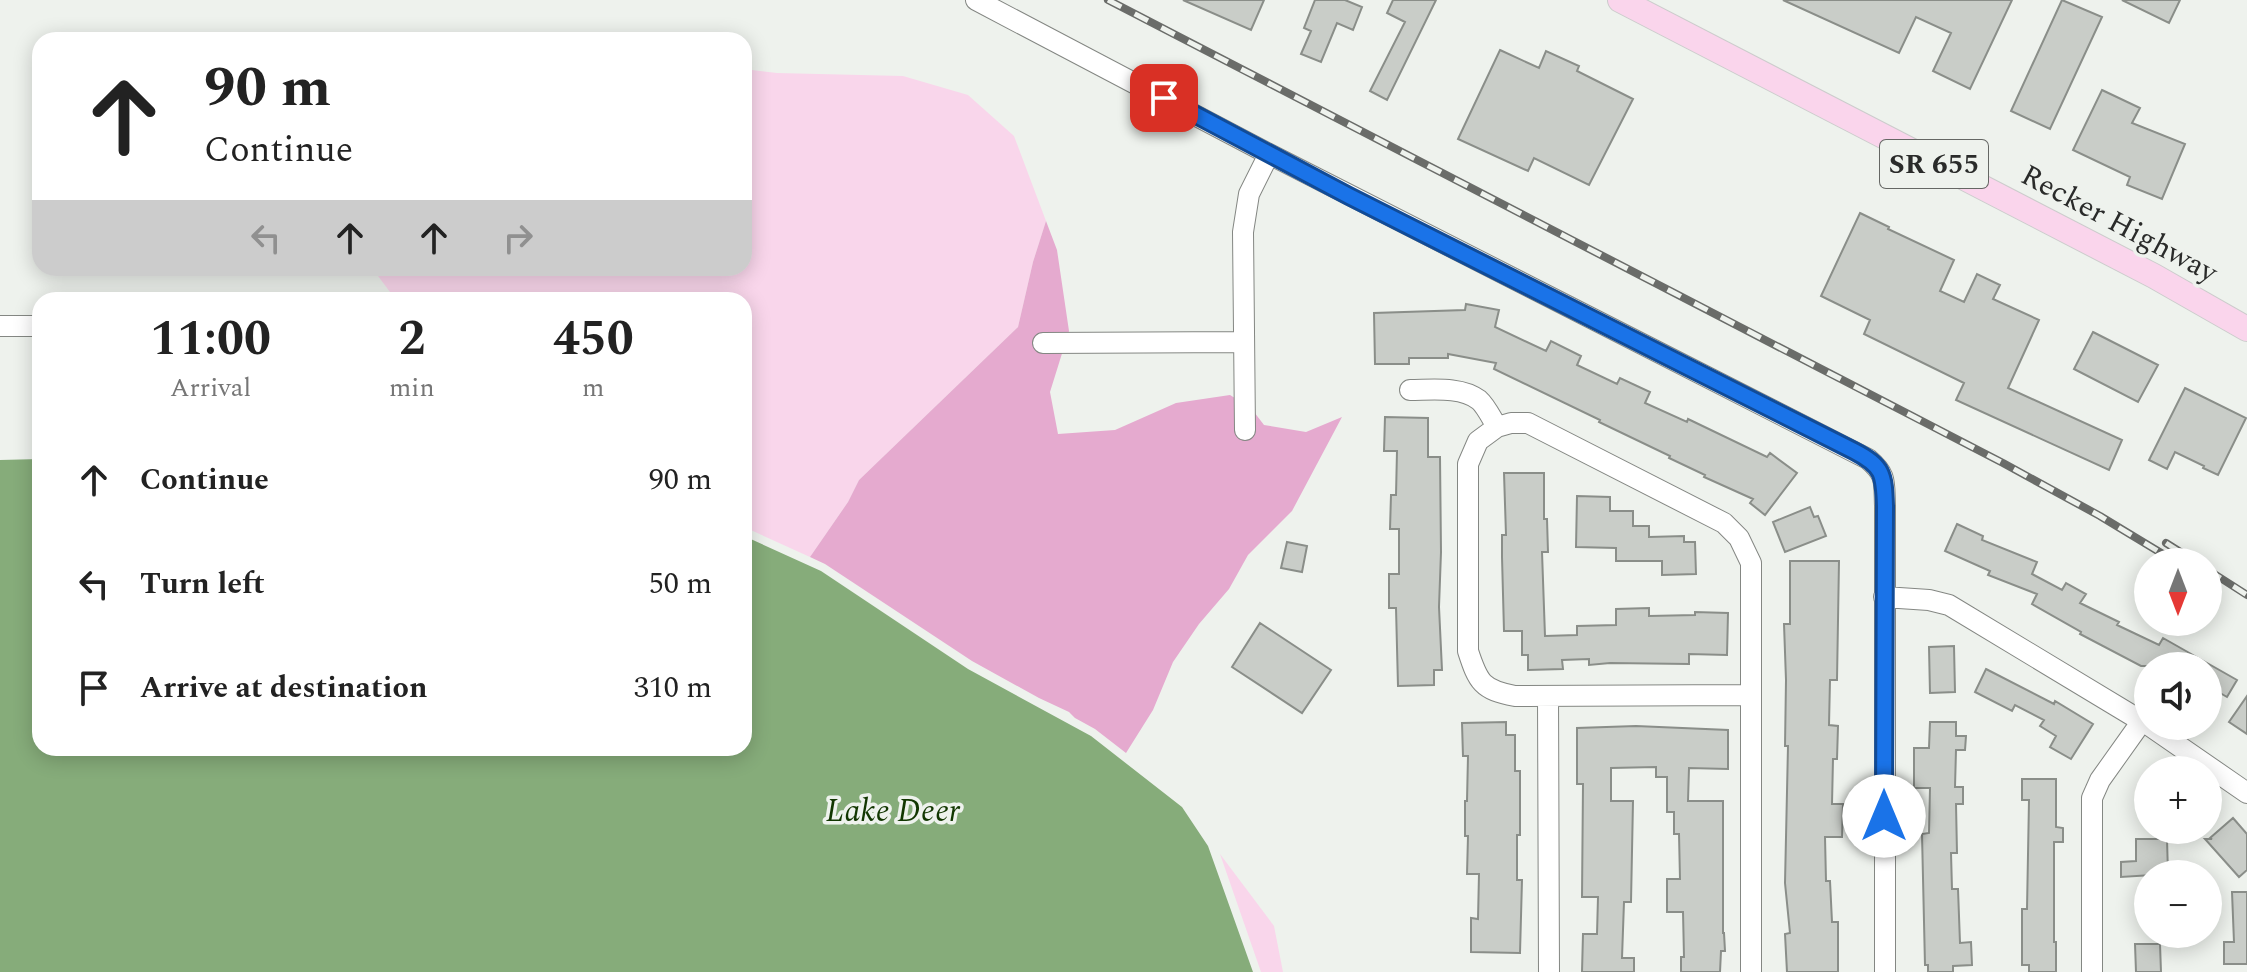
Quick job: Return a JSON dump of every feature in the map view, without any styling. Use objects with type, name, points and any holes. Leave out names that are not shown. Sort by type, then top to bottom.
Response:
[{"type":"main road","name":"Recker Highway","points":[[1620,0],[2154,276],[2247,329]]},
{"type":"street","points":[[976,0],[1269,154],[1868,459],[1881,470],[1884,482],[1885,972]]},
{"type":"street","points":[[1245,430],[1243,232],[1249,194],[1269,154]]},
{"type":"street","points":[[0,326],[32,326]]},
{"type":"street","points":[[1043,343],[1244,342]]},
{"type":"street","points":[[1410,390],[1448,390],[1467,395],[1479,401],[1497,427]]},
{"type":"street","points":[[1751,695],[1515,696],[1494,692],[1476,676],[1468,651],[1468,464],[1478,441],[1497,427],[1528,423],[1724,523],[1739,538],[1751,563],[1751,695],[1751,972]]},
{"type":"street","points":[[1884,597],[1929,600],[1949,605],[2134,717]]},
{"type":"street","points":[[1548,696],[1549,972]]},
{"type":"street","points":[[2092,972],[2092,798],[2100,780],[2134,739]]},
{"type":"street","points":[[2169,740],[2247,793]]},
{"type":"shaded area","points":[[752,70],[903,76],[968,95],[1014,136],[1046,221],[1018,327],[859,480],[848,502],[810,557],[752,531],[752,292],[390,292],[378,276],[752,276]]},
{"type":"shaded area","points":[[1046,221],[1057,250],[1069,331],[1050,392],[1058,434],[1115,430],[1176,403],[1230,395],[1251,408],[1264,425],[1306,432],[1342,417],[1292,511],[1248,555],[1229,589],[1199,624],[1173,662],[1153,710],[1126,753],[1069,712],[972,661],[810,557],[848,502],[859,480],[1018,327]]},
{"type":"shaded area","points":[[1220,854],[1274,926],[1283,972],[1261,972]]},
{"type":"water","name":"Lake Deer","points":[[32,459],[32,756],[752,756],[752,540],[821,571],[968,669],[1091,736],[1182,807],[1208,846],[1253,972],[0,972],[0,460]]},
{"type":"building","points":[[1183,0],[1264,0],[1251,30]]},
{"type":"building","points":[[1315,0],[1345,0],[1362,7],[1353,30],[1337,23],[1321,62],[1301,54],[1311,31],[1304,28]]},
{"type":"building","points":[[1393,0],[1436,0],[1387,100],[1370,91],[1405,22],[1387,13]]},
{"type":"building","points":[[1783,0],[2012,0],[1970,89],[1933,71],[1951,33],[1916,17],[1899,53]]},
{"type":"building","points":[[2062,0],[2102,17],[2050,129],[2011,111]]},
{"type":"building","points":[[2122,0],[2180,0],[2169,23]]},
{"type":"building","points":[[1500,50],[1539,68],[1546,51],[1579,66],[1577,71],[1633,99],[1589,185],[1534,158],[1528,171],[1458,139]]},
{"type":"building","points":[[2102,90],[2140,108],[2132,123],[2185,144],[2162,199],[2127,185],[2130,177],[2073,150]]},
{"type":"building","points":[[1860,213],[1954,260],[1940,291],[1964,302],[1977,274],[2000,285],[1993,299],[2039,320],[2008,388],[2122,440],[2109,470],[1956,400],[1964,383],[1864,334],[1870,320],[1821,296]]},
{"type":"building","points":[[1466,304],[1499,310],[1495,327],[1546,351],[1551,341],[1581,356],[1577,365],[1617,384],[1620,378],[1650,392],[1645,403],[1687,422],[1688,419],[1767,457],[1770,453],[1797,473],[1765,515],[1750,503],[1753,499],[1494,369],[1496,363],[1448,354],[1448,358],[1409,358],[1409,364],[1375,364],[1374,313],[1465,310]]},
{"type":"building","points":[[2093,332],[2158,365],[2138,402],[2074,369]]},
{"type":"building","points":[[2185,388],[2246,418],[2218,475],[2175,452],[2167,469],[2149,460]]},
{"type":"building","points":[[1385,417],[1428,418],[1428,457],[1440,457],[1439,607],[1442,670],[1434,670],[1434,685],[1398,686],[1396,608],[1389,608],[1389,574],[1399,574],[1399,529],[1390,529],[1391,495],[1396,495],[1397,451],[1384,451]]},
{"type":"building","points":[[1504,473],[1544,473],[1548,552],[1542,552],[1545,636],[1577,635],[1577,626],[1616,625],[1616,609],[1649,608],[1649,616],[1728,613],[1727,655],[1689,654],[1689,664],[1589,665],[1589,659],[1562,660],[1563,669],[1528,670],[1528,655],[1522,655],[1522,631],[1504,631]]},
{"type":"building","points":[[1577,496],[1610,497],[1610,511],[1633,511],[1633,526],[1649,526],[1649,537],[1684,536],[1684,542],[1695,542],[1696,574],[1662,575],[1662,561],[1616,561],[1616,548],[1576,547]]},
{"type":"building","points":[[1810,507],[1814,517],[1818,516],[1826,536],[1785,552],[1773,522]]},
{"type":"building","points":[[1957,524],[1983,536],[1982,540],[2037,562],[2032,574],[2062,590],[2066,583],[2086,594],[2080,603],[2119,622],[2117,625],[2134,633],[2134,636],[2159,645],[2163,638],[2188,652],[2134,652],[2134,662],[2032,604],[2037,594],[1988,575],[1990,571],[1945,551]]},
{"type":"building","points":[[1287,542],[1307,546],[1302,572],[1281,568]]},
{"type":"building","points":[[1790,561],[1839,561],[1837,680],[1830,680],[1829,725],[1838,726],[1837,759],[1833,759],[1832,804],[1843,804],[1842,837],[1825,837],[1826,881],[1830,881],[1832,922],[1838,922],[1838,972],[1787,972],[1785,934],[1790,933],[1785,883],[1788,746],[1785,746],[1784,624],[1790,624]]},
{"type":"building","points":[[1260,623],[1331,670],[1302,713],[1232,667]]},
{"type":"building","points":[[1954,646],[1955,692],[1930,693],[1929,647]]},
{"type":"building","points":[[1986,669],[2054,704],[2055,701],[2093,724],[2071,759],[2050,747],[2056,736],[2040,726],[2044,720],[2015,705],[2012,711],[1975,692]]},
{"type":"building","points":[[2222,671],[2237,680],[2227,697],[2222,694]]},
{"type":"building","points":[[2247,696],[2247,734],[2229,722]]},
{"type":"building","points":[[1506,722],[1506,735],[1515,735],[1515,771],[1520,771],[1517,880],[1522,880],[1520,953],[1471,952],[1471,918],[1478,919],[1479,874],[1467,874],[1465,801],[1468,756],[1463,756],[1462,723]]},
{"type":"building","points":[[1930,722],[1956,722],[1956,736],[1966,736],[1965,750],[1956,750],[1955,787],[1963,787],[1963,804],[1956,804],[1957,853],[1951,853],[1952,889],[1958,889],[1960,943],[1971,942],[1972,965],[1953,966],[1953,972],[1928,972],[1928,965],[1925,965],[1922,834],[1929,833],[1930,788],[1914,788],[1914,748],[1929,748]]},
{"type":"building","points":[[1636,726],[1728,730],[1728,769],[1689,768],[1688,801],[1723,801],[1725,951],[1721,951],[1720,972],[1681,972],[1681,957],[1684,957],[1683,912],[1667,912],[1667,879],[1680,879],[1679,834],[1674,834],[1674,812],[1667,812],[1667,777],[1656,777],[1656,767],[1611,768],[1611,801],[1633,801],[1631,902],[1624,902],[1622,958],[1634,958],[1634,972],[1582,972],[1583,934],[1597,934],[1598,897],[1582,897],[1583,784],[1577,784],[1577,728]]},
{"type":"building","points":[[2022,779],[2056,779],[2056,827],[2063,828],[2063,842],[2054,842],[2056,972],[2029,972],[2029,965],[2022,965],[2022,909],[2027,909],[2029,800],[2022,800]]},
{"type":"building","points":[[2233,818],[2247,834],[2247,870],[2239,877],[2209,844],[2222,844],[2222,828]]},
{"type":"building","points":[[2136,844],[2167,844],[2168,860],[2136,860]]},
{"type":"building","points":[[2134,861],[2134,876],[2121,877],[2121,862]]},
{"type":"building","points":[[2232,892],[2247,892],[2247,964],[2224,964],[2224,942],[2234,942]]},
{"type":"building","points":[[2135,948],[2160,948],[2161,972],[2136,972]]},
{"type":"railway","points":[[1108,0],[2003,463],[2153,548]]},
{"type":"railway","points":[[2166,543],[2174,548]]},
{"type":"railway","points":[[2222,579],[2247,595]]},
{"type":"route","points":[[1164,98],[1349,196],[1854,451],[1881,470],[1885,506],[1884,816]]}]
